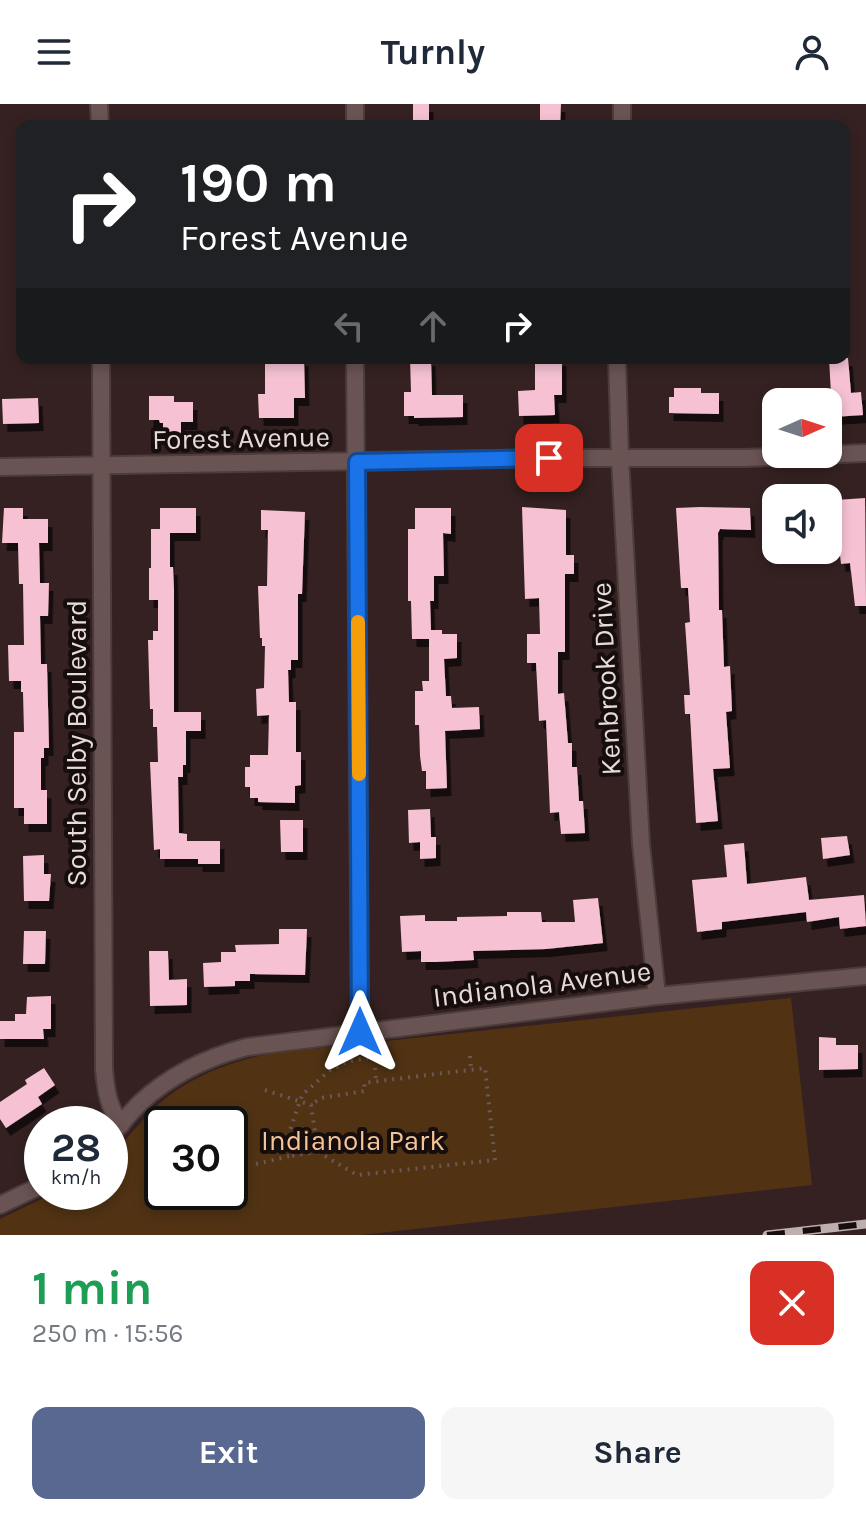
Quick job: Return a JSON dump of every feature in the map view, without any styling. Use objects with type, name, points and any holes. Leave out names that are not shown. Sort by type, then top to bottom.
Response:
[{"type":"street","name":"South Selby Boulevard","points":[[101,364],[104,1069],[110,1106]]},
{"type":"street","points":[[355,364],[360,1032]]},
{"type":"street","name":"Kenbrook Drive","points":[[617,364],[641,844],[657,996]]},
{"type":"street","name":"Forest Avenue","points":[[0,467],[744,458],[866,453]]},
{"type":"street","name":"Indianola Avenue","points":[[128,1117],[162,1085],[219,1054],[274,1042],[657,996],[866,976]]},
{"type":"street","points":[[0,1205],[24,1194]]},
{"type":"path","points":[[470,1056],[471,1069]]},
{"type":"path","points":[[290,1156],[288,1136],[300,1099],[329,1071],[346,1062],[368,1058]]},
{"type":"path","points":[[375,1068],[376,1081]]},
{"type":"path","points":[[256,1164],[318,1152],[357,1175],[495,1160],[485,1068],[364,1083],[365,1091],[321,1098],[311,1105]]},
{"type":"path","points":[[265,1090],[311,1105]]},
{"type":"path","points":[[311,1105],[318,1152]]},
{"type":"green space","name":"Indianola Park","points":[[791,998],[812,1185],[361,1235],[0,1235],[0,1219],[24,1207],[24,1210],[128,1210],[128,1137],[144,1119],[144,1210],[248,1210],[248,1106],[158,1106],[180,1088],[209,1072],[273,1053]]},
{"type":"building","points":[[413,104],[429,104],[429,120],[413,120]]},
{"type":"building","points":[[540,104],[561,104],[560,120],[540,120]]},
{"type":"building","points":[[265,364],[304,364],[305,398],[294,398],[294,418],[259,418],[258,394],[265,394]]},
{"type":"building","points":[[410,364],[431,364],[432,395],[463,395],[463,417],[404,416],[404,392],[411,392]]},
{"type":"building","points":[[535,364],[562,364],[562,395],[554,395],[555,415],[519,416],[518,391],[535,390]]},
{"type":"building","points":[[829,364],[849,364],[851,393],[861,392],[863,415],[842,416],[842,388],[831,388]]},
{"type":"building","points":[[674,388],[701,388],[701,393],[719,393],[719,414],[669,413],[669,397],[674,397]]},
{"type":"building","points":[[149,396],[174,396],[174,402],[193,402],[193,422],[181,422],[181,434],[163,434],[163,423],[149,420]]},
{"type":"building","points":[[38,398],[39,423],[3,424],[2,399]]},
{"type":"building","points":[[865,498],[866,606],[855,606],[850,563],[842,564],[842,500]]},
{"type":"building","points":[[522,507],[566,510],[566,555],[574,555],[574,574],[565,574],[565,652],[558,652],[558,694],[564,693],[568,743],[572,743],[572,767],[577,767],[585,833],[561,834],[559,812],[550,813],[546,720],[539,721],[536,663],[527,663],[527,634],[540,634],[539,598],[525,599]]},
{"type":"building","points":[[4,508],[23,508],[23,519],[48,519],[48,543],[39,543],[40,583],[49,583],[48,616],[40,616],[41,664],[47,664],[49,748],[44,748],[44,758],[41,758],[41,790],[47,790],[47,824],[24,824],[24,808],[14,808],[14,732],[24,732],[23,692],[21,681],[9,681],[8,645],[24,645],[23,584],[19,584],[18,543],[2,543]]},
{"type":"building","points":[[160,508],[196,508],[196,533],[170,533],[174,590],[174,712],[201,712],[201,731],[186,731],[186,765],[183,765],[183,777],[178,777],[179,833],[187,834],[187,841],[220,841],[220,864],[198,864],[198,859],[160,859],[160,849],[154,850],[150,762],[158,762],[157,727],[153,727],[153,709],[150,709],[148,640],[153,640],[153,631],[158,631],[158,600],[149,600],[149,568],[151,529],[160,529]]},
{"type":"building","points":[[415,508],[451,508],[451,534],[443,533],[444,576],[434,576],[434,601],[430,601],[431,630],[457,634],[457,658],[444,659],[446,696],[451,696],[452,708],[479,707],[480,729],[445,731],[447,788],[426,789],[419,725],[415,725],[415,691],[423,691],[422,681],[429,681],[429,639],[412,639],[411,601],[408,601],[408,529],[415,529]]},
{"type":"building","points":[[676,508],[750,508],[751,530],[720,529],[718,533],[719,610],[722,610],[724,667],[730,666],[732,711],[726,712],[730,768],[713,769],[718,821],[696,823],[690,714],[685,714],[684,695],[690,695],[685,623],[690,622],[688,588],[681,588]]},
{"type":"building","points":[[261,510],[305,512],[302,594],[298,594],[298,660],[291,660],[291,670],[288,670],[289,702],[296,702],[296,752],[301,752],[301,785],[295,786],[295,803],[258,802],[258,798],[250,798],[250,787],[245,787],[245,767],[250,767],[250,755],[268,755],[269,715],[257,716],[256,689],[264,688],[265,646],[262,646],[260,638],[258,586],[267,586],[268,530],[261,530]]},
{"type":"building","points":[[430,809],[431,837],[436,837],[436,858],[420,859],[420,842],[409,843],[408,810]]},
{"type":"building","points":[[280,820],[303,820],[303,852],[281,852]]},
{"type":"building","points":[[847,836],[850,855],[823,859],[821,838]]},
{"type":"building","points":[[744,843],[747,884],[806,877],[809,900],[864,895],[866,926],[840,929],[839,917],[807,922],[806,912],[722,922],[722,929],[697,932],[692,880],[727,877],[724,845]]},
{"type":"building","points":[[44,855],[44,874],[51,874],[49,901],[24,901],[23,856]]},
{"type":"building","points":[[598,898],[603,943],[546,949],[473,951],[474,960],[436,962],[421,962],[421,951],[402,952],[400,916],[425,915],[425,921],[457,921],[457,917],[541,912],[542,922],[575,922],[573,900]]},
{"type":"building","points":[[279,929],[307,929],[305,975],[250,974],[250,981],[235,981],[235,986],[204,987],[203,963],[221,962],[221,952],[236,952],[235,945],[279,944]]},
{"type":"building","points":[[24,931],[46,931],[45,964],[23,964]]},
{"type":"building","points":[[149,951],[168,951],[169,980],[187,979],[187,1005],[150,1006]]},
{"type":"building","points":[[51,996],[51,1029],[43,1029],[44,1039],[0,1039],[0,1021],[15,1021],[15,1014],[26,1014],[27,997]]},
{"type":"building","points":[[819,1037],[836,1038],[836,1045],[858,1045],[858,1069],[819,1070]]},
{"type":"building","points":[[44,1068],[55,1085],[38,1097],[42,1104],[24,1106],[24,1116],[6,1128],[0,1119],[0,1102],[27,1084],[25,1080]]},
{"type":"railway","points":[[767,1235],[866,1224]]},
{"type":"slow traffic","points":[[358,622],[359,774]]},
{"type":"route","points":[[360,1032],[357,462],[549,458]]}]
